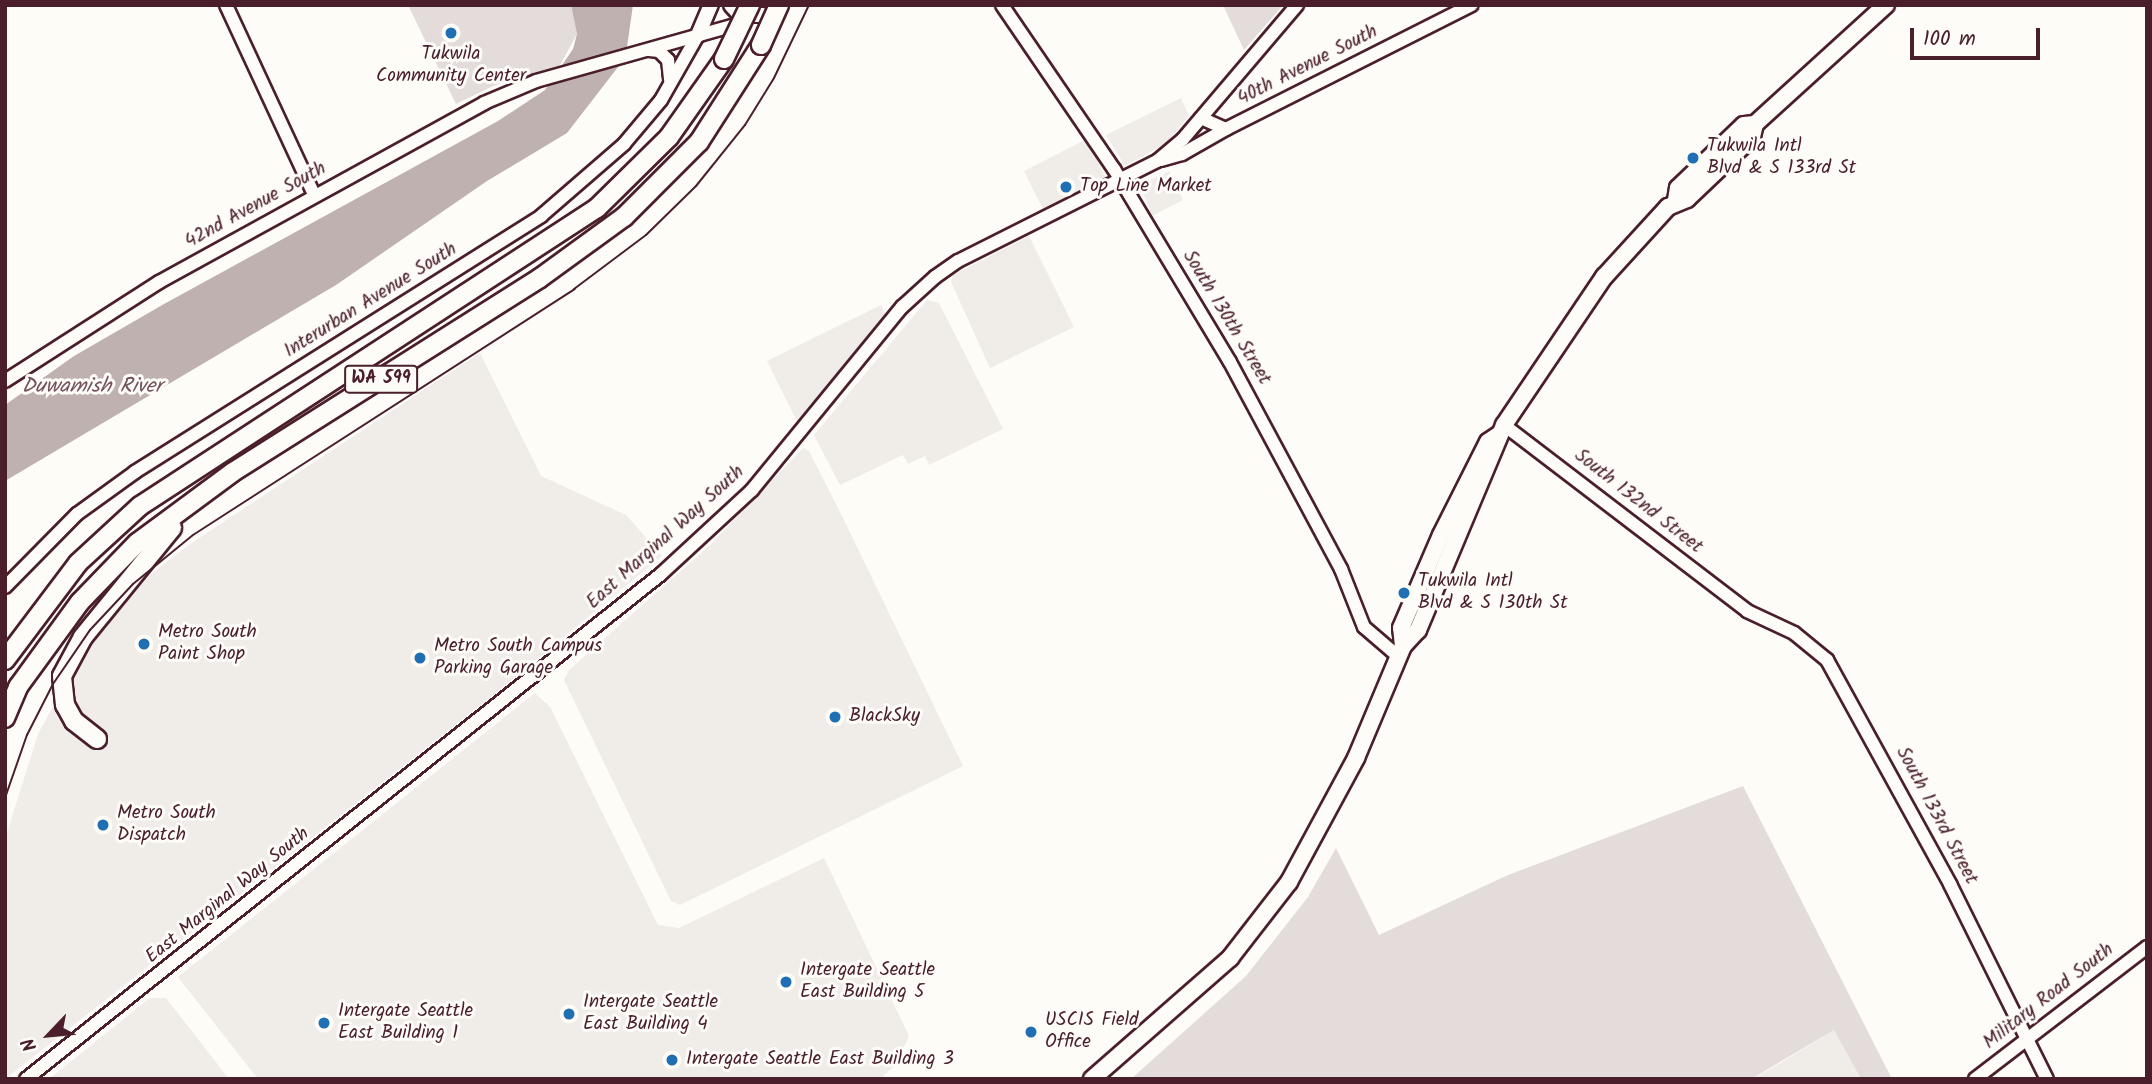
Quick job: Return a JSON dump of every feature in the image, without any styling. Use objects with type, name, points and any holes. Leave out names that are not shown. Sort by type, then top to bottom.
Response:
[{"type":"highway","name":"WA 599","points":[[5,718],[18,687],[94,586],[137,543],[233,472],[540,278],[624,217],[699,142],[761,45],[780,5]]},
{"type":"highway","name":"WA 599","points":[[5,660],[78,563],[140,506],[597,208],[669,137],[757,10]]},
{"type":"highway","points":[[97,739],[74,721],[61,693],[70,656],[157,542],[233,472]]},
{"type":"main road","name":"Interurban Avenue South","points":[[698,35],[711,5]]},
{"type":"main road","points":[[731,5],[740,15],[757,10]]},
{"type":"main road","points":[[1093,1079],[1230,958],[1282,892],[1356,758],[1401,652],[1418,630],[1453,542],[1498,448],[1502,429],[1604,277],[1676,200],[1687,199],[1752,137],[1755,124],[1886,5]]},
{"type":"street","points":[[226,5],[314,195]]},
{"type":"street","points":[[645,49],[727,29],[757,10],[780,5]]},
{"type":"street","name":"South 130th Street","points":[[1002,5],[1121,180],[1276,444],[1340,569],[1364,627],[1401,652]]},
{"type":"street","name":"East Marginal Way South","points":[[26,1079],[661,574],[752,490],[902,307],[935,277],[958,261],[1157,161],[1201,118],[1297,5]]},
{"type":"street","name":"40th Avenue South","points":[[1201,118],[1226,129],[1471,5]]},
{"type":"street","name":"Interurban Avenue South","points":[[5,587],[77,514],[135,472],[541,216],[624,144],[669,86],[698,35]]},
{"type":"street","points":[[645,49],[659,51],[668,60],[669,86]]},
{"type":"street","name":"42nd Avenue South","points":[[5,381],[72,334],[314,195],[484,103],[536,81],[645,49]]},
{"type":"street","points":[[1157,161],[1182,154],[1226,129]]},
{"type":"street","name":"South 132nd Street","points":[[1502,429],[1747,611]]},
{"type":"street","name":"South 133rd Street","points":[[1747,611],[1794,633],[1827,660],[1934,853],[2047,1079]]},
{"type":"street","name":"Military Road South","points":[[1975,1079],[2147,947]]},
{"type":"shaded area","points":[[408,5],[571,5],[577,34],[559,67],[493,86],[456,104]]},
{"type":"shaded area","points":[[1223,5],[1283,5],[1244,50]]},
{"type":"shaded area","points":[[1181,98],[1189,116],[1165,144],[1125,166],[1106,135]]},
{"type":"shaded area","points":[[1087,139],[1106,179],[1043,209],[1024,171]]},
{"type":"shaded area","points":[[1169,171],[1183,200],[1152,216],[1140,185]]},
{"type":"shaded area","points":[[1029,236],[1074,327],[990,368],[951,282],[953,275]]},
{"type":"shaded area","points":[[927,300],[939,303],[1003,429],[929,465],[925,456],[908,464],[903,455],[840,485],[814,435]]},
{"type":"shaded area","points":[[881,305],[886,315],[800,427],[767,361]]},
{"type":"shaded area","points":[[480,353],[541,476],[626,515],[662,556],[491,697],[5,1079],[5,839],[38,734],[87,644],[152,573],[193,542]]},
{"type":"shaded area","points":[[803,448],[809,451],[842,516],[963,766],[680,905],[671,901],[564,680],[569,670],[709,546]]},
{"type":"shaded area","points":[[535,693],[550,707],[658,925],[679,928],[824,858],[909,1036],[896,1064],[880,1079],[258,1079],[178,977]]},
{"type":"shaded area","points":[[1743,786],[1892,1079],[1861,1079],[1834,1030],[1751,1079],[1131,1079],[1246,976],[1308,897],[1336,848],[1379,935],[1508,875]]},
{"type":"shaded area","points":[[150,998],[166,998],[229,1079],[49,1079]]},
{"type":"shaded area","points":[[1834,1030],[1861,1079],[1751,1079],[1770,1069]]},
{"type":"water","name":"Duwamish River","points":[[571,5],[633,5],[627,47],[618,67],[567,133],[487,181],[336,285],[5,481],[5,405],[74,356],[498,121],[545,90],[573,49],[577,34]]},
{"type":"tram line","points":[[5,798],[27,735],[53,684],[90,630],[133,584],[193,535],[574,289],[646,235],[696,186],[745,125],[774,78],[809,5]]},
{"type":"place","name":"Tukwila Community Center","points":[[451,33]]},
{"type":"place","name":"Tukwila Intl Blvd & S 133rd St","points":[[1693,158]]},
{"type":"place","name":"Top Line Market","points":[[1066,187]]},
{"type":"place","name":"Tukwila Intl Blvd & S 130th St","points":[[1404,593]]},
{"type":"place","name":"Metro South Paint Shop","points":[[144,644]]},
{"type":"place","name":"Metro South Campus Parking Garage","points":[[420,658]]},
{"type":"place","name":"BlackSky","points":[[835,717]]},
{"type":"place","name":"Metro South Dispatch","points":[[103,825]]},
{"type":"place","name":"Intergate Seattle East Building 5","points":[[786,982]]},
{"type":"place","name":"Intergate Seattle East Building 4","points":[[569,1014]]},
{"type":"place","name":"Intergate Seattle East Building 1","points":[[324,1023]]},
{"type":"place","name":"USCIS Field Office","points":[[1031,1032]]},
{"type":"place","name":"Intergate Seattle East Building 3","points":[[672,1060]]}]
